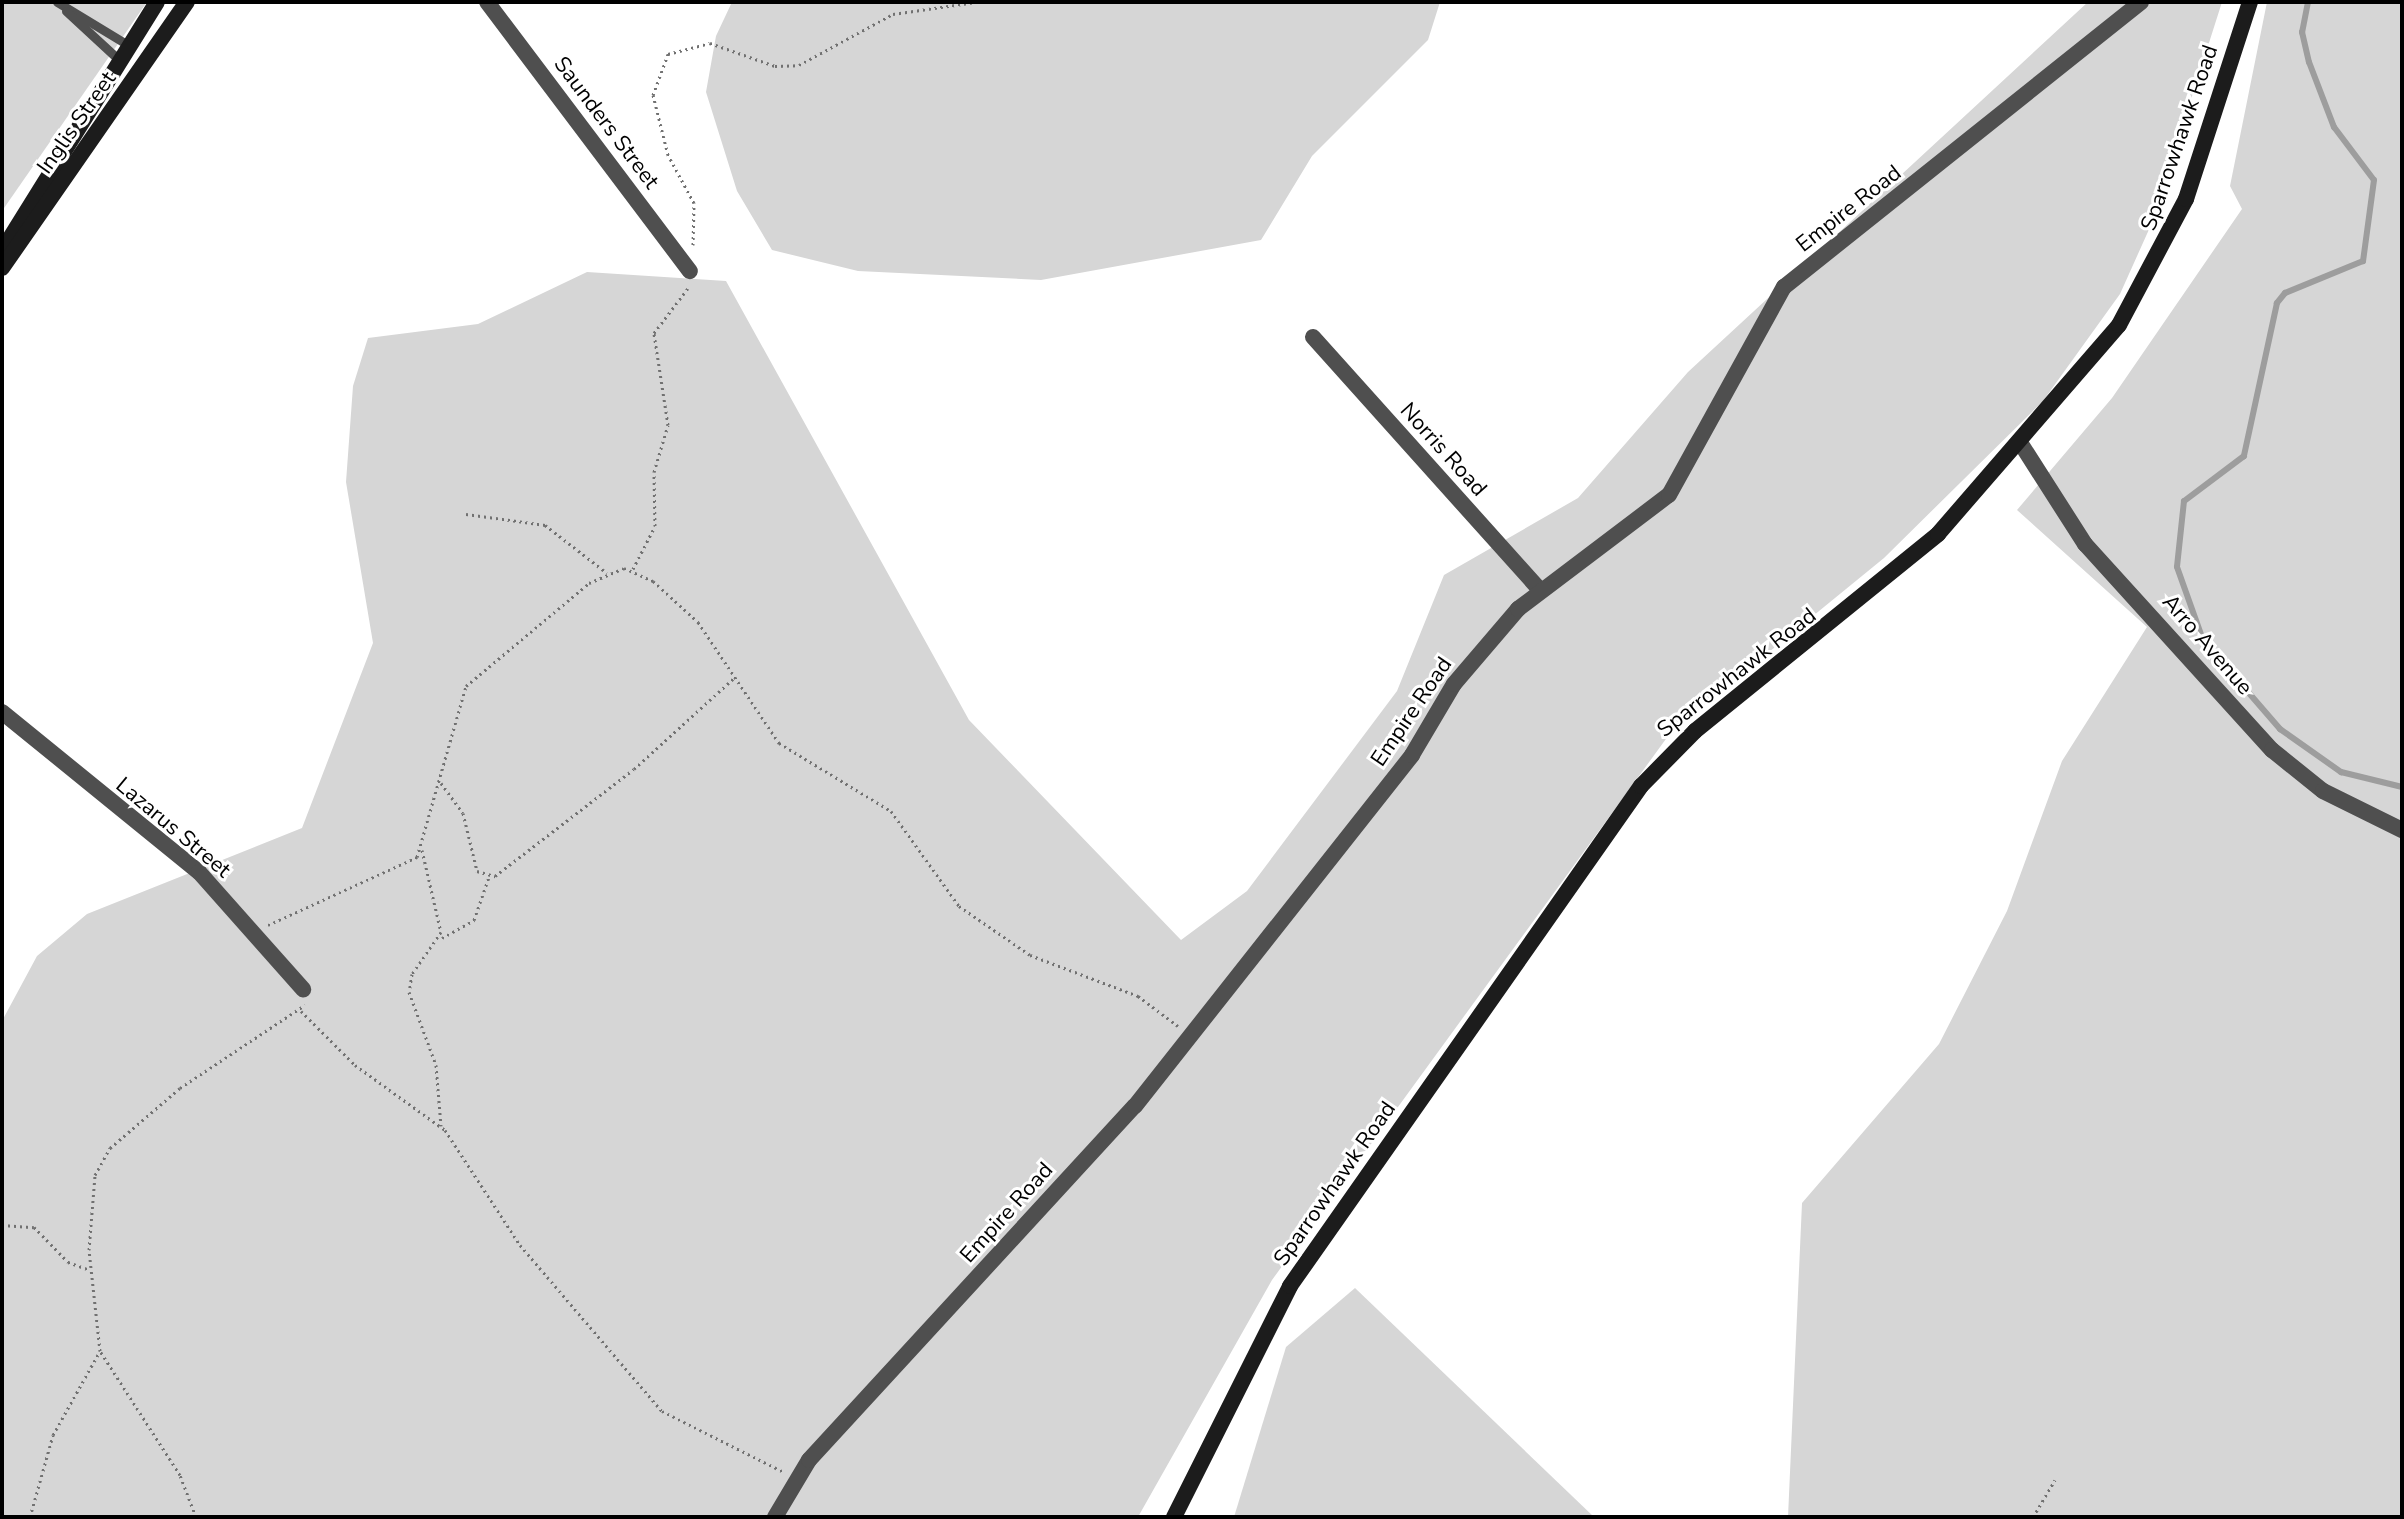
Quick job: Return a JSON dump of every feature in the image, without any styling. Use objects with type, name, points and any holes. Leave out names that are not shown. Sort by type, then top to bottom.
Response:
[{"type":"street","name":"Inglis Street","points":[[2,251],[123,52],[157,2]]},
{"type":"street","name":"Inglis Street","points":[[2,268],[187,2]]},
{"type":"street","name":"Saunders Street","points":[[487,2],[686,265]]},
{"type":"street","name":"Empire Road","points":[[775,1517],[796,1478],[1189,1037],[1412,755],[1454,684],[1541,591],[1669,495],[1784,287],[2141,2]]},
{"type":"street","name":"Sparrowhawk Road","points":[[1174,1517],[1290,1286],[1641,786],[1695,731],[1916,555],[2021,444],[2101,349],[2155,267],[2186,199],[2250,2]]},
{"type":"street","points":[[123,52],[149,58]]},
{"type":"street","points":[[123,52],[139,72]]},
{"type":"street","name":"Norris Road","points":[[1313,337],[1541,591]]},
{"type":"street","name":"Arro Avenue","points":[[2021,444],[2085,544],[2272,750],[2323,791],[2402,830]]},
{"type":"street","name":"Lazarus Street","points":[[2,712],[199,872],[303,989]]},
{"type":"lane","points":[[61,5],[86,36],[123,52]]},
{"type":"lane","points":[[61,5],[123,52]]},
{"type":"path","points":[[633,569],[655,526],[654,472],[668,425],[652,341],[684,296],[686,265],[696,236],[698,215],[655,112],[653,81],[668,54],[710,43],[765,64],[799,65],[893,14],[976,2]]},
{"type":"path","points":[[466,514],[545,525],[578,543],[607,573]]},
{"type":"path","points":[[441,938],[422,850],[440,783],[452,716],[466,686],[607,573],[633,569],[698,622],[779,743],[891,811],[959,906],[1030,955],[1152,1003],[1189,1037]]},
{"type":"path","points":[[442,1127],[436,1065],[409,992],[416,965],[441,938],[474,920],[489,877],[634,769],[734,678]]},
{"type":"path","points":[[440,783],[463,813],[472,862],[489,877]]},
{"type":"path","points":[[253,931],[401,868],[422,850]]},
{"type":"path","points":[[301,1011],[303,989]]},
{"type":"path","points":[[301,1011],[355,1065],[442,1127],[520,1245],[662,1411],[796,1478]]},
{"type":"path","points":[[196,1517],[180,1475],[100,1351],[90,1270],[89,1217],[104,1156],[208,1067],[301,1011]]},
{"type":"path","points":[[2,1225],[34,1227],[68,1262],[90,1270]]},
{"type":"path","points":[[30,1517],[53,1435],[100,1351]]},
{"type":"path","points":[[2033,1517],[2055,1480]]},
{"type":"shaded area","points":[[2,2],[147,2],[2,211]]},
{"type":"shaded area","points":[[732,2],[1440,2],[1428,40],[1312,156],[1261,240],[1041,280],[858,271],[772,250],[737,191],[706,92],[716,36]]},
{"type":"shaded area","points":[[2088,2],[2222,2],[2151,225],[2120,294],[2043,401],[1884,558],[1671,732],[1272,1280],[1138,1517],[2,1517],[2,1021],[37,956],[87,914],[302,828],[373,643],[346,482],[353,386],[368,338],[478,324],[587,272],[726,281],[969,720],[1181,940],[1247,891],[1397,691],[1444,575],[1578,498],[1688,372]]},
{"type":"shaded area","points":[[2267,2],[2402,2],[2402,1517],[1788,1517],[1802,1203],[1939,1044],[2007,911],[2062,761],[2147,627],[2017,510],[2112,398],[2242,209],[2230,186]]},
{"type":"shaded area","points":[[1355,1288],[1594,1517],[1234,1517],[1286,1347]]},
{"type":"waterway","points":[[2308,2],[2302,32],[2309,62],[2334,127],[2374,180],[2363,261],[2285,293],[2277,303],[2244,456],[2184,501],[2177,567],[2203,640],[2280,729],[2341,772],[2402,787]]}]
